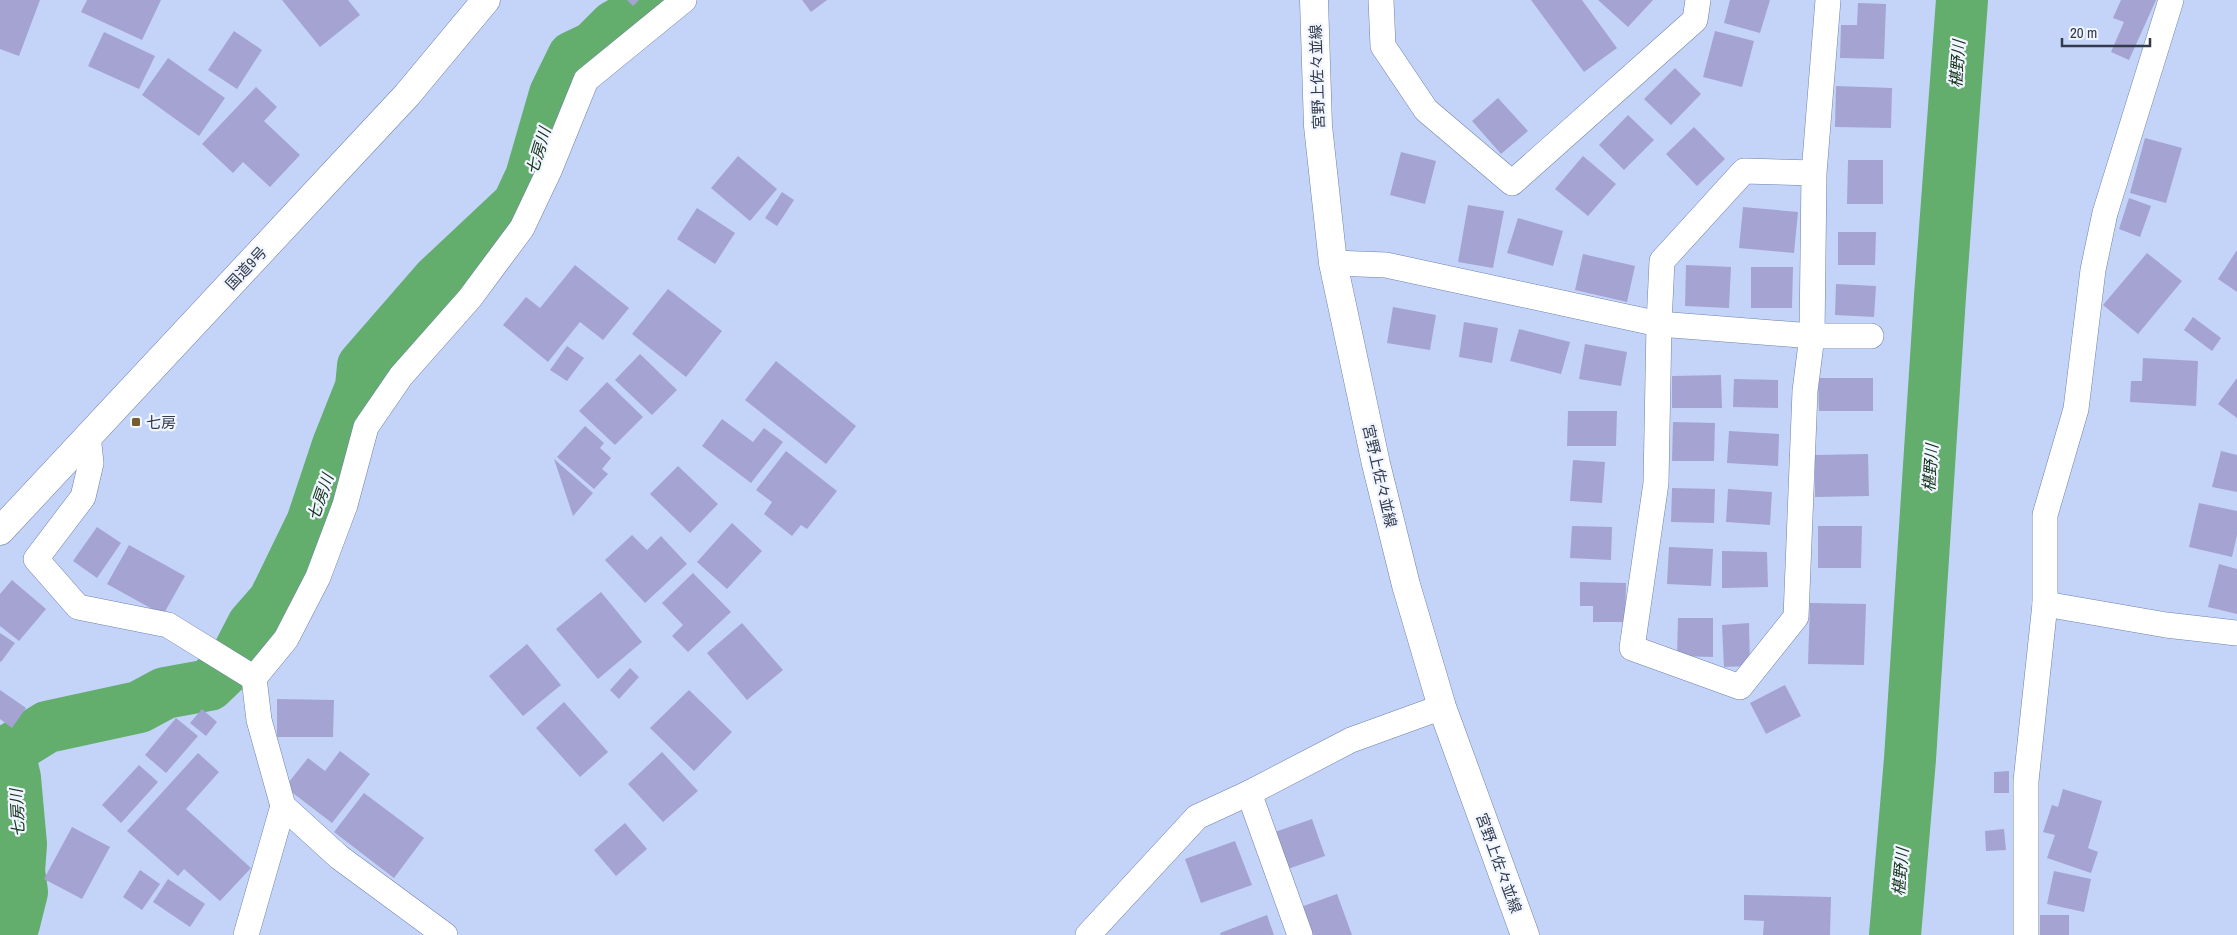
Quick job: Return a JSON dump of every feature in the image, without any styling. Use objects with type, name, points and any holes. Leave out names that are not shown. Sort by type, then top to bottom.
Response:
[{"type":"main road","name":"国道9号","points":[[0,531],[407,95],[486,0]]},
{"type":"main road","name":"宮野上佐々並線","points":[[1314,0],[1318,126],[1333,263],[1383,492],[1406,585],[1442,707],[1525,935]]},
{"type":"street","points":[[246,935],[282,806],[259,720],[254,678],[286,639],[318,577],[345,506],[366,427],[401,376],[470,298],[522,228],[549,171],[586,80],[684,0]]},
{"type":"street","points":[[1381,0],[1383,46],[1426,110],[1512,182],[1695,20],[1698,0]]},
{"type":"street","points":[[1814,173],[1744,171],[1662,261],[1656,483],[1632,648],[1740,687],[1796,617],[1806,391],[1812,336],[1814,173],[1828,0]]},
{"type":"street","points":[[2026,935],[2026,781],[2044,604],[2044,515],[2076,409],[2093,270],[2105,213],[2171,0]]},
{"type":"street","points":[[1333,263],[1386,265],[1659,324],[1812,336],[1872,336]]},
{"type":"street","points":[[88,435],[90,463],[83,497],[36,559],[78,607],[168,625],[254,678]]},
{"type":"street","points":[[2044,604],[2166,625],[2237,633]]},
{"type":"street","points":[[1088,935],[1197,817],[1249,793],[1350,740],[1442,707]]},
{"type":"street","points":[[1249,793],[1300,935]]},
{"type":"street","points":[[282,806],[339,857],[444,935]]},
{"type":"building","points":[[0,0],[40,0],[19,56],[0,49]]},
{"type":"building","points":[[87,0],[161,0],[142,40],[81,12]]},
{"type":"building","points":[[282,0],[348,0],[360,15],[320,47]]},
{"type":"building","points":[[627,0],[639,0],[633,6]]},
{"type":"building","points":[[802,0],[827,0],[811,12]]},
{"type":"building","points":[[1531,0],[1582,0],[1617,48],[1584,72]]},
{"type":"building","points":[[1598,0],[1653,0],[1628,27]]},
{"type":"building","points":[[1730,0],[1770,0],[1760,33],[1724,23]]},
{"type":"building","points":[[2121,0],[2156,0],[2129,60],[2111,52],[2124,22],[2113,18]]},
{"type":"building","points":[[1858,3],[1886,4],[1884,59],[1840,58],[1841,25],[1857,25]]},
{"type":"building","points":[[234,31],[262,50],[237,89],[208,70]]},
{"type":"building","points":[[1715,31],[1754,41],[1742,87],[1703,77]]},
{"type":"building","points":[[104,32],[155,56],[139,89],[88,66]]},
{"type":"building","points":[[168,58],[225,98],[199,136],[142,95]]},
{"type":"building","points":[[1675,68],[1701,94],[1671,125],[1644,99]]},
{"type":"building","points":[[1836,86],[1892,88],[1891,128],[1835,127]]},
{"type":"building","points":[[256,87],[277,107],[264,121],[300,155],[270,187],[243,162],[233,173],[202,144]]},
{"type":"building","points":[[1498,98],[1528,131],[1501,154],[1472,121]]},
{"type":"building","points":[[1628,115],[1654,140],[1624,170],[1599,145]]},
{"type":"building","points":[[1694,127],[1725,159],[1697,186],[1666,154]]},
{"type":"building","points":[[2145,138],[2182,148],[2166,203],[2130,193]]},
{"type":"building","points":[[1401,152],[1436,161],[1425,204],[1390,195]]},
{"type":"building","points":[[738,156],[777,189],[750,221],[711,188]]},
{"type":"building","points":[[1583,156],[1616,184],[1588,216],[1555,189]]},
{"type":"building","points":[[1848,160],[1883,160],[1883,204],[1847,204]]},
{"type":"building","points":[[782,192],[794,200],[777,226],[765,218]]},
{"type":"building","points":[[2129,198],[2151,206],[2140,237],[2119,229]]},
{"type":"building","points":[[1468,205],[1504,211],[1493,268],[1458,262]]},
{"type":"building","points":[[1743,207],[1798,212],[1794,253],[1739,248]]},
{"type":"building","points":[[697,208],[735,233],[715,264],[677,239]]},
{"type":"building","points":[[1518,218],[1563,231],[1553,266],[1507,253]]},
{"type":"building","points":[[1838,232],[1876,232],[1875,265],[1838,265]]},
{"type":"building","points":[[2237,250],[2237,292],[2218,279]]},
{"type":"building","points":[[2147,253],[2182,281],[2138,334],[2103,305]]},
{"type":"building","points":[[1583,254],[1635,266],[1627,302],[1575,290]]},
{"type":"building","points":[[575,265],[629,308],[603,340],[580,322],[548,362],[503,325],[526,297],[540,308]]},
{"type":"building","points":[[1686,265],[1731,267],[1729,308],[1685,306]]},
{"type":"building","points":[[1751,267],[1793,267],[1792,308],[1751,308]]},
{"type":"building","points":[[1836,284],[1876,286],[1874,317],[1835,315]]},
{"type":"building","points":[[668,289],[722,331],[686,377],[632,334]]},
{"type":"building","points":[[1393,307],[1436,315],[1430,350],[1387,343]]},
{"type":"building","points":[[2193,317],[2221,338],[2212,351],[2184,330]]},
{"type":"building","points":[[1464,322],[1498,328],[1492,363],[1459,357]]},
{"type":"building","points":[[1519,329],[1570,342],[1561,374],[1510,361]]},
{"type":"building","points":[[1585,344],[1627,352],[1621,386],[1579,379]]},
{"type":"building","points":[[567,346],[584,358],[567,381],[550,370]]},
{"type":"building","points":[[640,354],[677,390],[652,415],[615,380]]},
{"type":"building","points":[[2143,358],[2198,361],[2196,406],[2130,402],[2131,381],[2142,381]]},
{"type":"building","points":[[776,361],[856,426],[826,464],[745,400]]},
{"type":"building","points":[[1721,375],[1722,408],[1672,408],[1672,376]]},
{"type":"building","points":[[1818,378],[1873,378],[1873,411],[1819,411]]},
{"type":"building","points":[[2237,378],[2237,418],[2218,404]]},
{"type":"building","points":[[1734,379],[1778,380],[1778,408],[1733,407]]},
{"type":"building","points":[[607,382],[643,417],[615,445],[579,411]]},
{"type":"building","points":[[1568,411],[1617,411],[1616,446],[1567,446]]},
{"type":"building","points":[[722,419],[753,442],[764,428],[783,442],[751,483],[702,446]]},
{"type":"building","points":[[1673,422],[1715,423],[1714,461],[1672,461]]},
{"type":"building","points":[[585,426],[604,443],[600,448],[611,458],[602,469],[608,474],[594,489],[557,457]]},
{"type":"building","points":[[1729,431],[1779,434],[1778,466],[1727,463]]},
{"type":"building","points":[[786,451],[837,491],[807,529],[801,525],[792,536],[764,514],[772,502],[756,490]]},
{"type":"building","points":[[2221,451],[2237,455],[2237,492],[2212,487]]},
{"type":"building","points":[[1868,454],[1869,496],[1815,497],[1815,455]]},
{"type":"building","points":[[554,459],[593,493],[573,516]]},
{"type":"building","points":[[1573,460],[1605,462],[1602,503],[1570,501]]},
{"type":"building","points":[[678,466],[718,504],[690,533],[650,494]]},
{"type":"building","points":[[1672,488],[1715,489],[1714,523],[1671,522]]},
{"type":"building","points":[[1728,489],[1772,492],[1770,525],[1726,522]]},
{"type":"building","points":[[2199,503],[2237,511],[2237,535],[2232,557],[2189,547]]},
{"type":"building","points":[[732,523],[762,551],[727,589],[697,562]]},
{"type":"building","points":[[1572,526],[1612,527],[1611,560],[1570,558]]},
{"type":"building","points":[[1818,526],[1862,526],[1861,568],[1818,568]]},
{"type":"building","points":[[97,527],[121,543],[97,578],[73,561]]},
{"type":"building","points":[[632,535],[647,550],[661,536],[687,564],[645,603],[605,560]]},
{"type":"building","points":[[129,545],[185,576],[163,615],[107,584]]},
{"type":"building","points":[[1669,547],[1713,549],[1711,586],[1667,584]]},
{"type":"building","points":[[1722,551],[1767,552],[1768,587],[1722,588]]},
{"type":"building","points":[[2219,564],[2237,569],[2237,614],[2208,607]]},
{"type":"building","points":[[693,573],[731,612],[688,652],[672,636],[683,625],[662,603]]},
{"type":"building","points":[[12,580],[46,609],[19,641],[0,626],[0,594]]},
{"type":"building","points":[[1580,582],[1626,583],[1625,622],[1593,622],[1593,606],[1580,606]]},
{"type":"building","points":[[601,592],[642,642],[598,679],[556,629]]},
{"type":"building","points":[[1810,603],[1866,604],[1864,665],[1808,664]]},
{"type":"building","points":[[1678,618],[1713,618],[1713,657],[1677,656]]},
{"type":"building","points":[[742,623],[783,670],[747,700],[707,653]]},
{"type":"building","points":[[1749,623],[1750,666],[1724,667],[1722,625]]},
{"type":"building","points":[[0,633],[15,643],[1,662],[0,661]]},
{"type":"building","points":[[527,644],[561,685],[523,716],[489,676]]},
{"type":"building","points":[[630,668],[639,677],[619,699],[610,690]]},
{"type":"building","points":[[1785,685],[1801,716],[1766,734],[1750,703]]},
{"type":"building","points":[[0,690],[26,708],[12,728],[0,719]]},
{"type":"building","points":[[689,690],[732,732],[694,771],[650,728]]},
{"type":"building","points":[[277,699],[334,700],[333,737],[277,737]]},
{"type":"building","points":[[564,702],[608,752],[580,777],[536,728]]},
{"type":"building","points":[[202,709],[217,722],[206,736],[190,723]]},
{"type":"building","points":[[176,718],[198,736],[166,773],[145,755]]},
{"type":"building","points":[[340,751],[370,774],[332,823],[285,787],[308,758],[325,771]]},
{"type":"building","points":[[662,752],[698,791],[663,822],[628,784]]},
{"type":"building","points":[[198,753],[219,772],[186,809],[251,868],[220,901],[184,869],[178,876],[127,831]]},
{"type":"building","points":[[139,765],[158,782],[121,823],[102,805]]},
{"type":"building","points":[[2009,771],[2009,793],[1994,793],[1994,772]]},
{"type":"building","points":[[2063,789],[2102,801],[2088,848],[2098,852],[2091,873],[2047,858],[2055,835],[2043,832],[2052,805],[2058,807]]},
{"type":"building","points":[[364,793],[424,838],[394,878],[334,832]]},
{"type":"building","points":[[1312,819],[1325,856],[1285,870],[1272,833]]},
{"type":"building","points":[[625,823],[647,849],[616,876],[594,850]]},
{"type":"building","points":[[72,827],[110,847],[82,899],[44,879]]},
{"type":"building","points":[[2004,829],[2006,850],[1986,851],[1985,831]]},
{"type":"building","points":[[1235,841],[1252,885],[1201,903],[1185,859]]},
{"type":"building","points":[[140,870],[160,884],[142,910],[123,897]]},
{"type":"building","points":[[2054,871],[2091,879],[2084,912],[2047,904]]},
{"type":"building","points":[[168,879],[205,904],[190,927],[153,902]]},
{"type":"building","points":[[1337,894],[1352,935],[1308,935],[1298,908]]},
{"type":"building","points":[[1744,895],[1831,897],[1830,935],[1763,935],[1764,921],[1744,920]]},
{"type":"building","points":[[1267,915],[1274,935],[1221,935],[1220,933]]},
{"type":"building","points":[[2040,915],[2069,915],[2069,935],[2040,935]]},
{"type":"waterway","name":"七房川","points":[[1,935],[14,924],[22,892],[19,871],[21,844],[15,778],[11,761],[13,748],[47,727],[139,707],[165,693],[209,685],[235,660],[253,625],[274,601],[312,523],[338,445],[361,387],[363,366],[437,281],[518,205],[531,177],[555,94],[573,57],[594,47],[615,26],[651,6],[658,0]]},
{"type":"waterway","name":"椹野川","points":[[1895,935],[1910,759],[1940,296],[1962,0]]},
{"type":"place","name":"七房","points":[[136,422]]}]
